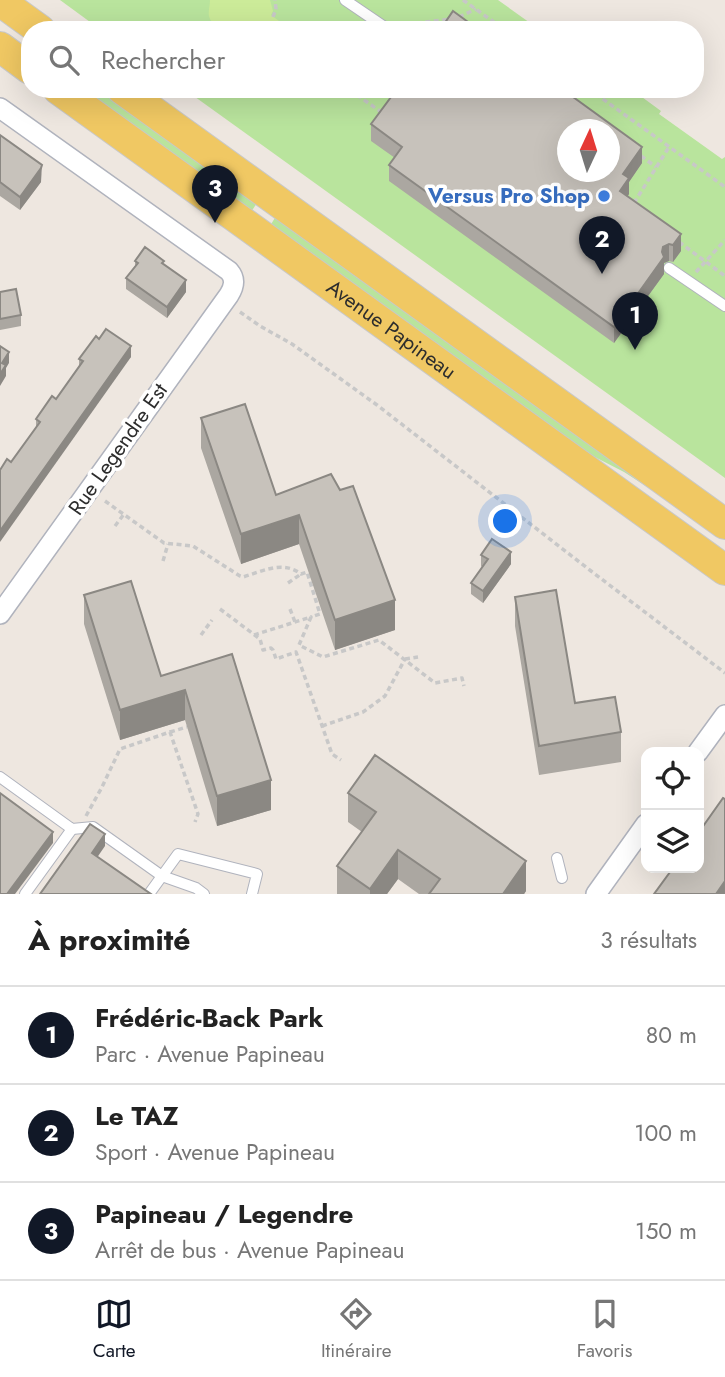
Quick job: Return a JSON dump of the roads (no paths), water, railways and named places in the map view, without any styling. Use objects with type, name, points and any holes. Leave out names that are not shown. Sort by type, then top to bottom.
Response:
[{"type":"main road","points":[[0,1],[28,21]]},
{"type":"main road","points":[[0,47],[21,62]]},
{"type":"main road","name":"Avenue Papineau","points":[[70,98],[725,570]]},
{"type":"main road","name":"Avenue Papineau","points":[[134,98],[725,524]]},
{"type":"street","name":"Rue Legendre Est","points":[[0,108],[229,271],[234,283],[229,295],[0,614]]},
{"type":"street","points":[[702,747],[725,715]]},
{"type":"street","points":[[596,894],[641,831]]},
{"type":"lane","points":[[345,0],[383,21]]},
{"type":"lane","points":[[669,268],[725,306]]},
{"type":"lane","points":[[0,777],[72,829],[93,827],[162,876],[196,888],[204,894]]},
{"type":"lane","points":[[25,894],[72,829]]},
{"type":"lane","points":[[149,894],[178,853],[257,874],[252,894]]},
{"type":"lane","points":[[557,858],[562,878]]},
{"type":"place","name":"Versus Pro Shop","points":[[604,196]]},
{"type":"place","name":"Papineau / Legendre","points":[[215,223]]},
{"type":"place","name":"Le TAZ","points":[[602,274]]},
{"type":"place","name":"Frédéric-Back Park","points":[[635,350]]}]
